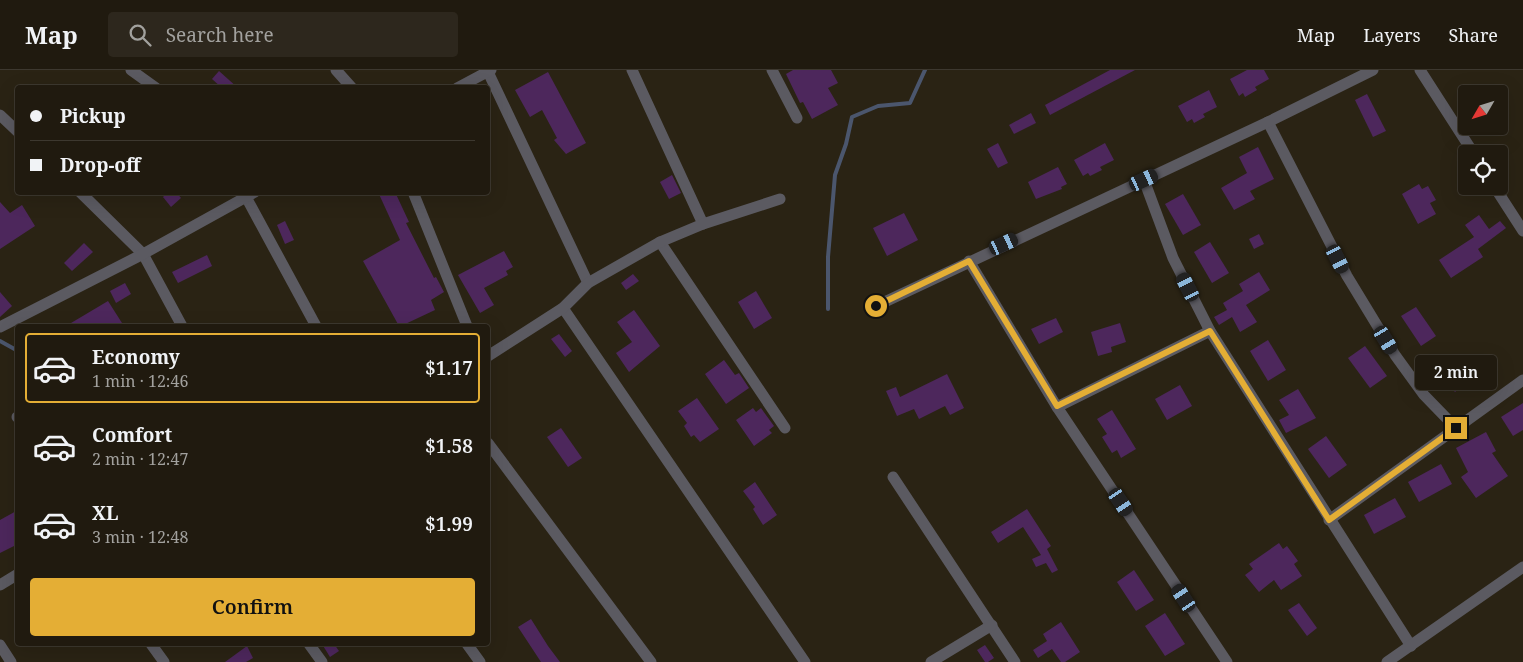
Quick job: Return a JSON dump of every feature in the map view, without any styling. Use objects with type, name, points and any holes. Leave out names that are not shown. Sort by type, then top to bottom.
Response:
[{"type":"street","points":[[132,70],[152,85]]},
{"type":"street","points":[[336,70],[349,85]]},
{"type":"street","points":[[632,70],[703,224]]},
{"type":"street","points":[[772,70],[797,118]]},
{"type":"street","points":[[876,306],[1268,122],[1373,70]]},
{"type":"street","points":[[1420,70],[1468,145]]},
{"type":"street","points":[[463,85],[489,71],[588,283]]},
{"type":"street","points":[[0,115],[15,129]]},
{"type":"street","points":[[1268,122],[1347,276],[1395,355],[1424,395],[1456,428]]},
{"type":"street","points":[[1144,180],[1173,258],[1210,331],[1410,646]]},
{"type":"street","points":[[83,195],[144,254],[181,324]]},
{"type":"street","points":[[0,327],[144,254],[250,195],[315,324]]},
{"type":"street","points":[[414,195],[466,324]]},
{"type":"street","points":[[1500,195],[1523,231]]},
{"type":"street","points":[[490,355],[563,308],[588,283],[660,242],[703,224],[780,199]]},
{"type":"street","points":[[660,242],[785,428]]},
{"type":"street","points":[[969,261],[1057,406],[1227,662]]},
{"type":"street","points":[[563,308],[804,662]]},
{"type":"street","points":[[1057,406],[1210,331]]},
{"type":"street","points":[[1329,520],[1523,380]]},
{"type":"street","points":[[490,446],[651,662]]},
{"type":"street","points":[[893,477],[1015,662]]},
{"type":"street","points":[[1387,662],[1523,567]]},
{"type":"street","points":[[0,585],[15,576]]},
{"type":"street","points":[[931,662],[992,625]]},
{"type":"street","points":[[0,645],[11,662]]},
{"type":"street","points":[[152,646],[164,662]]},
{"type":"street","points":[[310,646],[322,662]]},
{"type":"street","points":[[468,646],[480,662]]},
{"type":"building","points":[[793,70],[831,70],[838,83],[828,88],[838,105],[812,119],[803,102],[800,103],[786,74]]},
{"type":"building","points":[[1110,70],[1135,70],[1050,115],[1045,105]]},
{"type":"building","points":[[1247,70],[1264,70],[1269,79],[1255,87],[1257,90],[1245,97],[1243,93],[1239,96],[1230,79]]},
{"type":"building","points":[[219,71],[235,85],[219,85],[212,79]]},
{"type":"building","points":[[548,72],[586,143],[566,154],[554,140],[557,138],[542,110],[530,117],[515,90]]},
{"type":"building","points":[[1209,90],[1217,107],[1203,114],[1205,117],[1194,123],[1192,119],[1187,122],[1178,106]]},
{"type":"building","points":[[1367,94],[1386,131],[1373,137],[1355,100]]},
{"type":"building","points":[[1031,113],[1036,123],[1014,134],[1009,125]]},
{"type":"building","points":[[998,143],[1008,163],[998,168],[987,149]]},
{"type":"building","points":[[1105,143],[1114,160],[1100,167],[1102,170],[1090,176],[1088,173],[1083,176],[1074,160]]},
{"type":"building","points":[[1258,147],[1274,179],[1250,191],[1255,199],[1234,210],[1221,188],[1247,173],[1239,157]]},
{"type":"building","points":[[1058,167],[1067,184],[1061,187],[1062,189],[1036,199],[1028,182]]},
{"type":"building","points":[[672,175],[681,193],[669,199],[660,182]]},
{"type":"building","points":[[1419,184],[1422,189],[1428,186],[1436,200],[1430,203],[1436,214],[1418,224],[1402,194]]},
{"type":"building","points":[[1183,194],[1201,225],[1183,235],[1165,204]]},
{"type":"building","points":[[165,195],[178,195],[181,198],[171,207],[163,197]]},
{"type":"building","points":[[379,195],[396,195],[409,222],[406,223],[434,278],[436,277],[444,292],[431,300],[435,310],[405,324],[398,324],[363,261],[400,240]]},
{"type":"building","points":[[0,202],[10,213],[22,205],[35,226],[0,249]]},
{"type":"building","points":[[904,213],[918,240],[887,256],[873,228]]},
{"type":"building","points":[[1479,215],[1489,229],[1500,221],[1506,228],[1478,249],[1483,257],[1451,278],[1439,260],[1474,237],[1465,225]]},
{"type":"building","points":[[285,221],[294,240],[285,244],[277,225]]},
{"type":"building","points":[[1259,234],[1264,244],[1254,249],[1249,239]]},
{"type":"building","points":[[1210,242],[1229,273],[1212,283],[1194,252]]},
{"type":"building","points":[[84,243],[93,252],[72,271],[64,263]]},
{"type":"building","points":[[504,251],[513,267],[506,271],[508,275],[484,288],[494,305],[480,313],[458,275]]},
{"type":"building","points":[[207,255],[212,266],[178,283],[172,272]]},
{"type":"building","points":[[1259,272],[1270,290],[1246,305],[1257,322],[1240,332],[1232,317],[1219,325],[1214,317],[1227,310],[1223,303],[1243,291],[1239,284]]},
{"type":"building","points":[[633,274],[639,281],[626,290],[621,283]]},
{"type":"building","points":[[125,283],[131,294],[116,303],[110,291]]},
{"type":"building","points":[[756,291],[772,318],[754,329],[738,302]]},
{"type":"building","points":[[0,292],[12,306],[0,317]]},
{"type":"building","points":[[108,301],[122,323],[120,324],[69,324]]},
{"type":"building","points":[[1416,307],[1436,336],[1421,346],[1401,316]]},
{"type":"building","points":[[634,310],[660,346],[629,372],[616,353],[632,342],[617,322]]},
{"type":"building","points":[[1056,318],[1063,332],[1039,344],[1031,329]]},
{"type":"building","points":[[1120,323],[1126,342],[1111,347],[1112,352],[1098,356],[1091,332]]},
{"type":"building","points":[[559,334],[572,351],[565,357],[551,339]]},
{"type":"building","points":[[1268,340],[1286,370],[1268,381],[1250,351]]},
{"type":"building","points":[[1365,346],[1387,376],[1370,388],[1348,358]]},
{"type":"building","points":[[1450,357],[1470,379],[1455,392],[1436,370]]},
{"type":"building","points":[[724,360],[735,375],[739,373],[749,388],[726,404],[705,374]]},
{"type":"building","points":[[947,374],[964,408],[950,415],[945,406],[919,419],[914,409],[897,416],[886,391],[896,387],[900,397]]},
{"type":"building","points":[[1180,385],[1192,406],[1167,420],[1155,399]]},
{"type":"building","points":[[1298,389],[1316,418],[1286,433],[1279,420],[1289,415],[1279,400]]},
{"type":"building","points":[[697,398],[719,429],[700,442],[694,435],[691,437],[684,426],[687,423],[678,411]]},
{"type":"building","points":[[1523,403],[1523,430],[1513,436],[1501,417]]},
{"type":"building","points":[[753,408],[756,412],[761,408],[774,426],[769,430],[772,433],[754,446],[736,420]]},
{"type":"building","points":[[1112,410],[1136,449],[1121,458],[1117,450],[1112,453],[1102,437],[1107,434],[1097,419]]},
{"type":"building","points":[[561,428],[582,458],[568,467],[547,437]]},
{"type":"building","points":[[1486,432],[1496,451],[1492,453],[1508,476],[1476,498],[1461,477],[1468,472],[1456,448]]},
{"type":"building","points":[[1326,436],[1347,465],[1329,478],[1308,449]]},
{"type":"building","points":[[1441,464],[1452,484],[1419,502],[1408,482]]},
{"type":"building","points":[[755,482],[777,515],[763,525],[753,509],[755,507],[743,491]]},
{"type":"building","points":[[1395,498],[1406,517],[1374,534],[1364,515]]},
{"type":"building","points":[[1027,509],[1051,546],[1047,549],[1058,570],[1052,573],[1046,563],[1036,567],[1032,559],[1041,555],[1023,527],[998,543],[991,532]]},
{"type":"building","points":[[15,512],[15,546],[0,553],[0,520]]},
{"type":"building","points":[[1279,543],[1283,549],[1287,546],[1298,561],[1294,564],[1302,576],[1281,590],[1274,580],[1259,592],[1245,575],[1253,569],[1249,564]]},
{"type":"building","points":[[1134,570],[1154,600],[1136,611],[1117,582]]},
{"type":"building","points":[[1299,603],[1317,628],[1307,636],[1288,610]]},
{"type":"building","points":[[1165,613],[1185,644],[1165,656],[1145,626]]},
{"type":"building","points":[[531,619],[560,662],[541,662],[518,627]]},
{"type":"building","points":[[1061,622],[1080,652],[1065,662],[1061,662],[1052,649],[1038,658],[1033,650],[1047,641],[1043,634]]},
{"type":"building","points":[[985,645],[994,658],[988,662],[985,662],[977,650]]},
{"type":"building","points":[[247,646],[253,658],[246,662],[225,662]]},
{"type":"building","points":[[323,646],[335,646],[339,651],[330,657]]},
{"type":"waterway","points":[[828,309],[828,257],[835,175],[846,144],[852,117],[878,106],[910,103],[925,70]]},
{"type":"waterway","points":[[0,341],[15,349]]},
{"type":"route","points":[[876,306],[969,261],[1057,406],[1210,331],[1329,520],[1456,428]]}]
